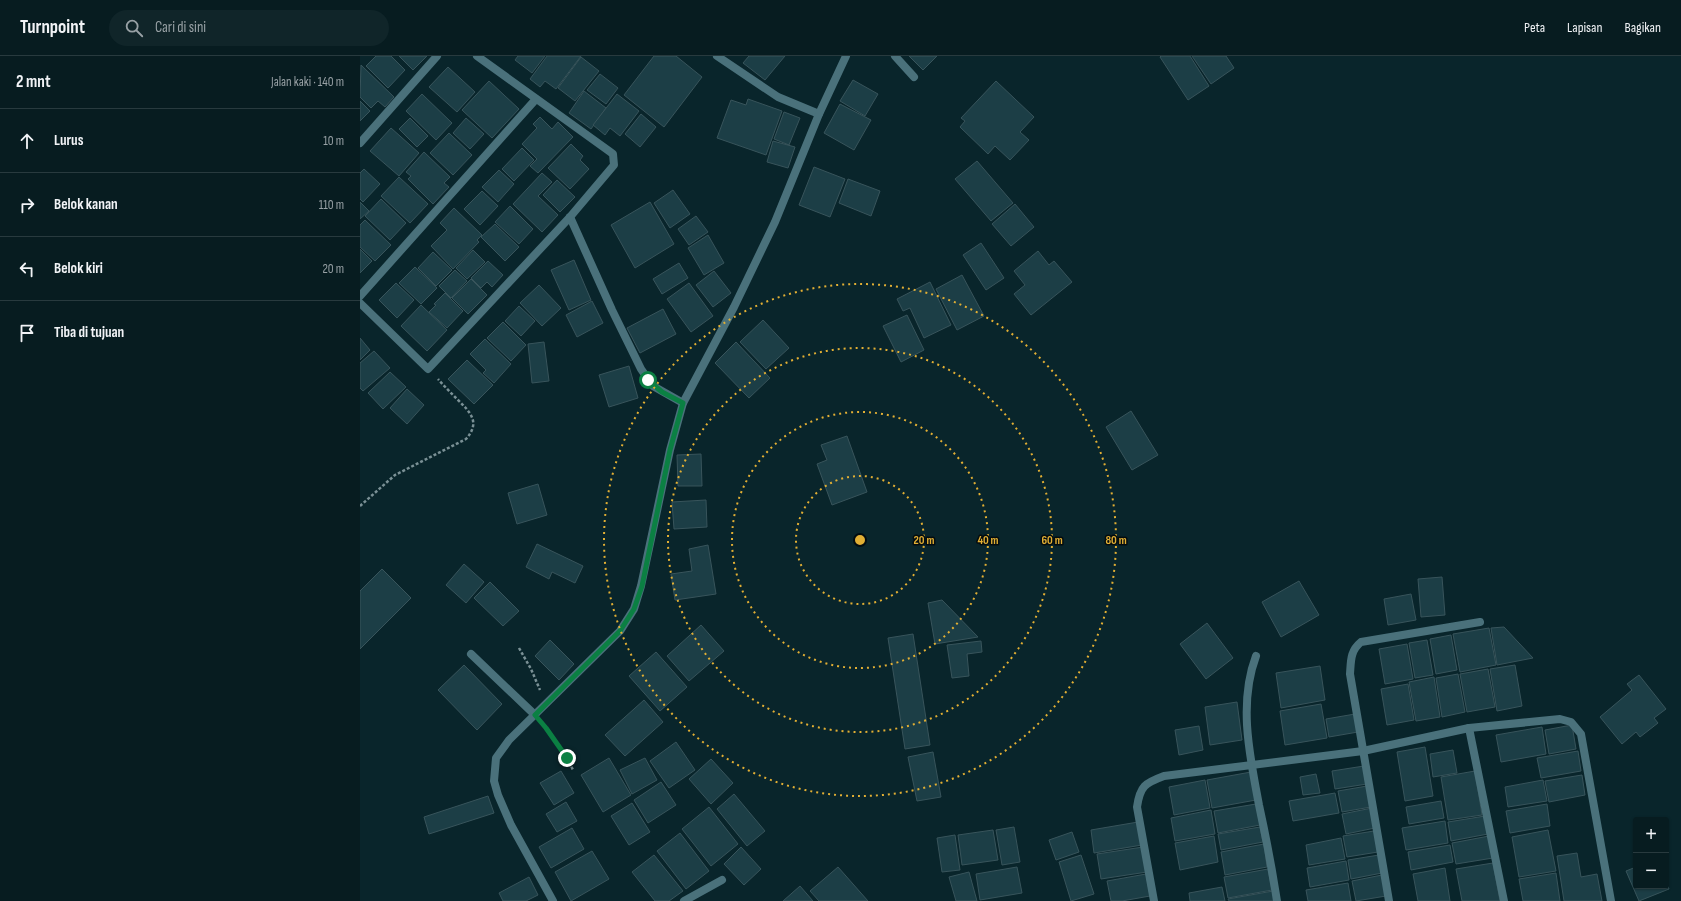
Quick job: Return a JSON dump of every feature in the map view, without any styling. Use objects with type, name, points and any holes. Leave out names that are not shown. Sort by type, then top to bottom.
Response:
[{"type":"street","points":[[360,143],[437,56]]},
{"type":"street","points":[[360,303],[428,369],[570,217],[612,169],[614,160],[609,151],[477,56]]},
{"type":"street","points":[[717,56],[778,97],[819,114]]},
{"type":"street","points":[[553,901],[511,824],[498,795],[494,781],[496,758],[509,740],[620,631],[634,609],[642,586],[670,450],[683,403],[734,307],[776,222],[819,114],[846,56]]},
{"type":"street","points":[[894,56],[914,77]]},
{"type":"street","points":[[360,296],[536,99]]},
{"type":"street","points":[[570,217],[641,370],[653,386],[683,403]]},
{"type":"street","points":[[1389,901],[1350,674],[1351,655],[1354,648],[1361,642],[1480,622]]},
{"type":"street","points":[[471,654],[535,715]]},
{"type":"street","points":[[1256,656],[1251,668],[1247,686],[1247,719],[1252,765],[1277,901]]},
{"type":"street","points":[[1154,901],[1137,807],[1139,793],[1143,787],[1151,781],[1164,776],[1363,751],[1469,728],[1560,719],[1571,722],[1581,734],[1611,901]]},
{"type":"street","points":[[1469,728],[1504,901]]},
{"type":"street","points":[[684,901],[722,880]]},
{"type":"path","points":[[360,506],[395,475],[466,439],[470,435],[473,428],[472,414],[428,369]]},
{"type":"path","points":[[519,648],[532,669],[539,689],[549,702]]},
{"type":"path","points":[[535,715],[550,733],[567,758],[573,770]]},
{"type":"building","points":[[376,56],[391,56],[405,70],[388,88],[366,66]]},
{"type":"building","points":[[399,56],[427,56],[413,70]]},
{"type":"building","points":[[518,56],[545,56],[532,73],[515,60]]},
{"type":"building","points":[[547,56],[581,56],[556,89],[545,81],[540,87],[530,79]]},
{"type":"building","points":[[654,56],[676,56],[702,77],[664,127],[624,95]]},
{"type":"building","points":[[749,56],[785,56],[765,80],[743,63]]},
{"type":"building","points":[[909,56],[937,56],[923,70]]},
{"type":"building","points":[[1190,56],[1209,86],[1188,100],[1160,57]]},
{"type":"building","points":[[1192,56],[1226,56],[1234,68],[1211,84]]},
{"type":"building","points":[[581,57],[599,71],[575,101],[558,88]]},
{"type":"building","points":[[361,65],[394,97],[385,107],[378,101],[371,108],[360,97]]},
{"type":"building","points":[[448,67],[475,92],[457,112],[429,87]]},
{"type":"building","points":[[600,74],[618,88],[606,104],[587,90]]},
{"type":"building","points":[[853,80],[878,94],[865,116],[840,101]]},
{"type":"building","points":[[489,81],[519,109],[492,138],[462,110]]},
{"type":"building","points":[[996,81],[1034,117],[1020,132],[1029,140],[1010,160],[995,146],[988,154],[960,127],[965,121],[961,118]]},
{"type":"building","points":[[584,91],[606,108],[591,129],[569,113]]},
{"type":"building","points":[[422,94],[452,123],[436,140],[406,111]]},
{"type":"building","points":[[617,94],[639,111],[620,136],[610,128],[605,135],[593,125]]},
{"type":"building","points":[[748,99],[782,111],[766,155],[717,138],[731,100],[746,105]]},
{"type":"building","points":[[360,101],[370,111],[360,121]]},
{"type":"building","points":[[840,104],[871,120],[854,150],[824,133]]},
{"type":"building","points":[[784,112],[800,118],[789,145],[774,139]]},
{"type":"building","points":[[641,114],[656,127],[640,147],[625,134]]},
{"type":"building","points":[[540,117],[552,129],[558,122],[573,137],[538,173],[530,166],[537,159],[522,144],[537,128],[533,124]]},
{"type":"building","points":[[410,118],[428,136],[417,147],[399,129]]},
{"type":"building","points":[[466,118],[484,134],[470,149],[453,133]]},
{"type":"building","points":[[391,128],[419,153],[399,176],[370,151]]},
{"type":"building","points":[[449,133],[472,155],[453,175],[430,153]]},
{"type":"building","points":[[773,141],[795,147],[788,168],[767,162]]},
{"type":"building","points":[[571,144],[583,156],[580,160],[589,169],[570,189],[548,168]]},
{"type":"building","points":[[522,148],[534,160],[514,181],[502,169]]},
{"type":"building","points":[[424,152],[450,177],[444,183],[449,187],[433,204],[408,179],[411,176],[406,172]]},
{"type":"building","points":[[977,161],[1013,203],[991,221],[955,179]]},
{"type":"building","points":[[814,167],[845,179],[830,217],[799,205]]},
{"type":"building","points":[[364,169],[380,184],[363,202],[360,199],[360,173]]},
{"type":"building","points":[[499,170],[514,184],[498,202],[482,187]]},
{"type":"building","points":[[542,173],[552,182],[538,196],[558,215],[542,232],[513,204]]},
{"type":"building","points":[[399,177],[428,204],[410,223],[381,196]]},
{"type":"building","points":[[848,179],[880,191],[871,216],[839,203]]},
{"type":"building","points":[[557,180],[575,197],[560,212],[543,195]]},
{"type":"building","points":[[673,190],[690,214],[670,228],[654,203]]},
{"type":"building","points":[[482,191],[498,206],[480,225],[464,209]]},
{"type":"building","points":[[381,199],[406,223],[390,240],[365,216]]},
{"type":"building","points":[[360,202],[369,211],[360,219]]},
{"type":"building","points":[[650,202],[674,244],[635,268],[611,225]]},
{"type":"building","points":[[1015,204],[1034,227],[1011,246],[992,224]]},
{"type":"building","points":[[510,206],[533,229],[519,244],[495,222]]},
{"type":"building","points":[[454,208],[482,235],[477,240],[479,242],[453,269],[431,246],[447,230],[440,223]]},
{"type":"building","points":[[696,216],[708,232],[689,245],[678,229]]},
{"type":"building","points":[[365,220],[391,245],[375,261],[360,247],[360,225]]},
{"type":"building","points":[[495,224],[519,247],[505,261],[481,237]]},
{"type":"building","points":[[708,235],[724,263],[704,275],[688,248]]},
{"type":"building","points":[[981,243],[1004,278],[986,290],[963,255]]},
{"type":"building","points":[[360,249],[372,261],[360,273]]},
{"type":"building","points":[[473,250],[485,262],[467,279],[456,268]]},
{"type":"building","points":[[1038,251],[1049,265],[1054,261],[1072,282],[1031,315],[1014,294],[1025,285],[1014,271]]},
{"type":"building","points":[[433,252],[452,270],[436,286],[418,268]]},
{"type":"building","points":[[574,260],[591,300],[569,310],[551,270]]},
{"type":"building","points":[[488,261],[503,275],[492,287],[487,282],[481,288],[471,278]]},
{"type":"building","points":[[679,263],[688,278],[662,294],[653,279]]},
{"type":"building","points":[[415,267],[437,288],[421,304],[399,283]]},
{"type":"building","points":[[455,270],[467,281],[451,298],[439,286]]},
{"type":"building","points":[[714,271],[731,293],[713,307],[696,285]]},
{"type":"building","points":[[962,275],[984,316],[957,330],[936,289]]},
{"type":"building","points":[[471,279],[487,295],[468,314],[452,298]]},
{"type":"building","points":[[930,282],[951,325],[924,338],[910,308],[903,311],[897,299]]},
{"type":"building","points":[[396,283],[414,300],[397,318],[379,300]]},
{"type":"building","points":[[689,283],[713,316],[691,332],[667,299]]},
{"type":"building","points":[[539,285],[561,308],[542,326],[520,303]]},
{"type":"building","points":[[445,293],[463,311],[447,328],[429,312],[436,305],[434,304]]},
{"type":"building","points":[[592,301],[603,323],[577,337],[566,315]]},
{"type":"building","points":[[421,305],[447,330],[427,351],[401,326]]},
{"type":"building","points":[[519,306],[535,321],[521,336],[505,321]]},
{"type":"building","points":[[663,309],[676,334],[640,353],[627,328]]},
{"type":"building","points":[[907,315],[924,350],[901,362],[883,326]]},
{"type":"building","points":[[763,320],[789,348],[766,369],[740,342]]},
{"type":"building","points":[[503,322],[526,345],[511,361],[487,338]]},
{"type":"building","points":[[360,338],[370,350],[360,360]]},
{"type":"building","points":[[485,339],[511,364],[494,383],[483,373],[486,370],[470,354]]},
{"type":"building","points":[[544,342],[549,381],[532,383],[528,344]]},
{"type":"building","points":[[736,342],[770,378],[749,398],[715,363]]},
{"type":"building","points":[[374,351],[390,368],[363,391],[360,388],[360,363]]},
{"type":"building","points":[[467,360],[493,385],[474,404],[448,379]]},
{"type":"building","points":[[629,366],[638,398],[609,407],[599,375]]},
{"type":"building","points":[[390,372],[406,387],[383,409],[368,393]]},
{"type":"building","points":[[407,389],[424,405],[407,424],[390,408]]},
{"type":"building","points":[[1131,411],[1158,455],[1132,470],[1106,427]]},
{"type":"building","points":[[847,436],[867,492],[832,505],[817,464],[827,460],[821,445]]},
{"type":"building","points":[[701,454],[702,486],[678,486],[677,455]]},
{"type":"building","points":[[538,484],[547,515],[517,524],[508,493]]},
{"type":"building","points":[[706,500],[707,527],[674,529],[672,502]]},
{"type":"building","points":[[537,544],[583,566],[575,583],[552,572],[549,579],[526,567]]},
{"type":"building","points":[[708,545],[716,594],[675,600],[671,574],[692,571],[689,549]]},
{"type":"building","points":[[464,564],[484,582],[466,603],[446,585]]},
{"type":"building","points":[[382,569],[411,598],[360,649],[360,591]]},
{"type":"building","points":[[1442,577],[1445,615],[1421,617],[1418,579]]},
{"type":"building","points":[[1299,581],[1319,615],[1281,637],[1262,602]]},
{"type":"building","points":[[490,582],[519,611],[503,626],[474,598]]},
{"type":"building","points":[[1411,594],[1416,620],[1388,625],[1384,599]]},
{"type":"building","points":[[942,600],[978,637],[935,644],[928,603]]},
{"type":"building","points":[[1207,623],[1233,658],[1206,679],[1180,644]]},
{"type":"building","points":[[701,625],[724,651],[689,681],[667,656]]},
{"type":"building","points":[[1504,627],[1533,658],[1497,665],[1491,628]]},
{"type":"building","points":[[1489,628],[1496,665],[1460,672],[1453,634]]},
{"type":"building","points":[[913,634],[930,745],[905,749],[888,638]]},
{"type":"building","points":[[1451,635],[1457,670],[1436,674],[1430,639]]},
{"type":"building","points":[[550,640],[574,664],[559,680],[535,656]]},
{"type":"building","points":[[1427,640],[1433,675],[1415,678],[1409,643]]},
{"type":"building","points":[[981,641],[982,652],[967,654],[969,676],[952,678],[947,645]]},
{"type":"building","points":[[1407,644],[1413,679],[1385,684],[1379,649]]},
{"type":"building","points":[[656,652],[687,687],[660,711],[629,676]]},
{"type":"building","points":[[464,665],[502,704],[477,730],[438,690]]},
{"type":"building","points":[[1515,665],[1522,706],[1497,711],[1490,669]]},
{"type":"building","points":[[1320,666],[1325,700],[1281,708],[1276,673]]},
{"type":"building","points":[[1488,669],[1495,707],[1467,712],[1460,674]]},
{"type":"building","points":[[1458,674],[1465,712],[1442,717],[1436,678]]},
{"type":"building","points":[[1639,675],[1666,709],[1654,718],[1658,723],[1640,737],[1636,732],[1622,744],[1600,717],[1632,690],[1627,684]]},
{"type":"building","points":[[1434,677],[1440,717],[1416,721],[1409,682]]},
{"type":"building","points":[[1408,684],[1414,720],[1387,725],[1381,689]]},
{"type":"building","points":[[644,700],[663,722],[625,756],[605,735]]},
{"type":"building","points":[[1237,702],[1242,740],[1210,745],[1205,707]]},
{"type":"building","points":[[1321,704],[1327,738],[1285,745],[1280,711]]},
{"type":"building","points":[[1355,714],[1358,732],[1329,737],[1326,719]]},
{"type":"building","points":[[1572,725],[1576,749],[1549,754],[1545,730]]},
{"type":"building","points":[[1199,726],[1203,750],[1179,755],[1175,730]]},
{"type":"building","points":[[1542,727],[1546,754],[1501,762],[1496,735]]},
{"type":"building","points":[[676,742],[695,770],[669,788],[650,761]]},
{"type":"building","points":[[1425,747],[1433,796],[1405,801],[1397,752]]},
{"type":"building","points":[[1453,750],[1457,773],[1433,777],[1430,754]]},
{"type":"building","points":[[1578,751],[1581,771],[1541,778],[1537,758]]},
{"type":"building","points":[[933,752],[941,797],[917,801],[908,757]]},
{"type":"building","points":[[609,758],[631,795],[603,812],[581,775]]},
{"type":"building","points":[[645,758],[657,780],[632,794],[620,770]]},
{"type":"building","points":[[711,759],[733,783],[711,804],[689,779]]},
{"type":"building","points":[[1364,766],[1367,784],[1335,789],[1332,771]]},
{"type":"building","points":[[561,771],[574,793],[554,805],[540,783]]},
{"type":"building","points":[[1475,771],[1482,815],[1448,820],[1441,777]]},
{"type":"building","points":[[1251,772],[1256,800],[1212,808],[1207,780]]},
{"type":"building","points":[[1316,774],[1320,793],[1303,795],[1300,777]]},
{"type":"building","points":[[1582,775],[1585,795],[1549,802],[1545,781]]},
{"type":"building","points":[[1205,780],[1210,808],[1174,815],[1169,787]]},
{"type":"building","points":[[1543,780],[1547,801],[1508,807],[1505,787]]},
{"type":"building","points":[[661,782],[676,805],[648,823],[634,800]]},
{"type":"building","points":[[1367,786],[1371,807],[1342,812],[1338,791]]},
{"type":"building","points":[[1335,793],[1339,813],[1293,821],[1289,801]]},
{"type":"building","points":[[734,794],[765,831],[747,846],[717,809]]},
{"type":"building","points":[[488,796],[494,813],[429,834],[424,817]]},
{"type":"building","points":[[1441,801],[1444,818],[1409,824],[1406,807]]},
{"type":"building","points":[[566,802],[577,821],[557,832],[546,814]]},
{"type":"building","points":[[632,803],[650,832],[629,845],[611,816]]},
{"type":"building","points":[[1256,804],[1260,825],[1218,833],[1214,811]]},
{"type":"building","points":[[1547,804],[1550,826],[1510,833],[1506,811]]},
{"type":"building","points":[[709,807],[738,844],[711,866],[682,829]]},
{"type":"building","points":[[1372,808],[1375,828],[1346,834],[1342,814]]},
{"type":"building","points":[[1211,810],[1215,834],[1175,841],[1171,818]]},
{"type":"building","points":[[1485,816],[1488,834],[1451,841],[1448,822]]},
{"type":"building","points":[[1445,821],[1448,843],[1406,850],[1402,828]]},
{"type":"building","points":[[1138,822],[1142,845],[1094,853],[1091,830]]},
{"type":"building","points":[[1014,827],[1020,862],[1002,865],[996,830]]},
{"type":"building","points":[[1260,827],[1263,842],[1221,850],[1218,834]]},
{"type":"building","points":[[572,828],[584,849],[551,868],[539,847]]},
{"type":"building","points":[[993,830],[998,860],[962,865],[958,835]]},
{"type":"building","points":[[1548,830],[1556,871],[1519,877],[1512,837]]},
{"type":"building","points":[[1374,831],[1378,852],[1347,857],[1343,836]]},
{"type":"building","points":[[1072,832],[1079,852],[1056,860],[1049,840]]},
{"type":"building","points":[[680,833],[709,871],[686,889],[657,851]]},
{"type":"building","points":[[955,835],[960,870],[942,872],[937,838]]},
{"type":"building","points":[[1214,836],[1218,862],[1180,870],[1175,843]]},
{"type":"building","points":[[1489,836],[1493,858],[1456,864],[1452,843]]},
{"type":"building","points":[[1341,838],[1345,859],[1309,865],[1306,845]]},
{"type":"building","points":[[1264,844],[1267,867],[1225,875],[1221,852]]},
{"type":"building","points":[[1450,845],[1453,862],[1411,870],[1408,852]]},
{"type":"building","points":[[741,847],[761,869],[744,885],[724,864]]},
{"type":"building","points":[[1143,847],[1147,872],[1101,879],[1097,854]]},
{"type":"building","points":[[592,851],[609,879],[571,901],[555,872]]},
{"type":"building","points":[[1577,853],[1581,877],[1597,874],[1602,901],[1564,901],[1557,856]]},
{"type":"building","points":[[654,855],[683,891],[669,901],[655,901],[632,872]]},
{"type":"building","points":[[1081,855],[1094,894],[1071,901],[1059,862]]},
{"type":"building","points":[[1379,855],[1382,873],[1351,879],[1348,860]]},
{"type":"building","points":[[1346,861],[1349,880],[1310,887],[1307,868]]},
{"type":"building","points":[[1493,863],[1500,901],[1462,901],[1456,869]]},
{"type":"building","points":[[838,867],[868,901],[819,901],[810,891]]},
{"type":"building","points":[[1017,867],[1022,893],[980,900],[976,874]]},
{"type":"building","points":[[1445,868],[1450,901],[1418,901],[1413,874]]},
{"type":"building","points":[[1633,868],[1633,887],[1626,871]]},
{"type":"building","points":[[1268,869],[1272,890],[1228,898],[1224,877]]},
{"type":"building","points":[[969,872],[977,901],[956,901],[949,877]]},
{"type":"building","points":[[1556,873],[1560,901],[1523,901],[1519,879]]},
{"type":"building","points":[[1146,874],[1150,896],[1122,901],[1111,901],[1107,881]]},
{"type":"building","points":[[1382,875],[1386,896],[1356,901],[1352,881]]},
{"type":"building","points":[[529,877],[538,895],[526,901],[503,901],[499,893]]},
{"type":"building","points":[[1348,883],[1351,901],[1308,901],[1306,890]]},
{"type":"building","points":[[800,886],[813,901],[783,901]]},
{"type":"building","points":[[1222,887],[1225,901],[1190,901],[1189,893]]},
{"type":"building","points":[[1634,889],[1669,889],[1639,901]]},
{"type":"building","points":[[1273,891],[1274,901],[1229,901],[1228,899]]},
{"type":"route","points":[[567,758],[535,715],[620,631],[634,609],[642,586],[670,450],[683,403],[662,392],[653,386],[648,380]]}]
